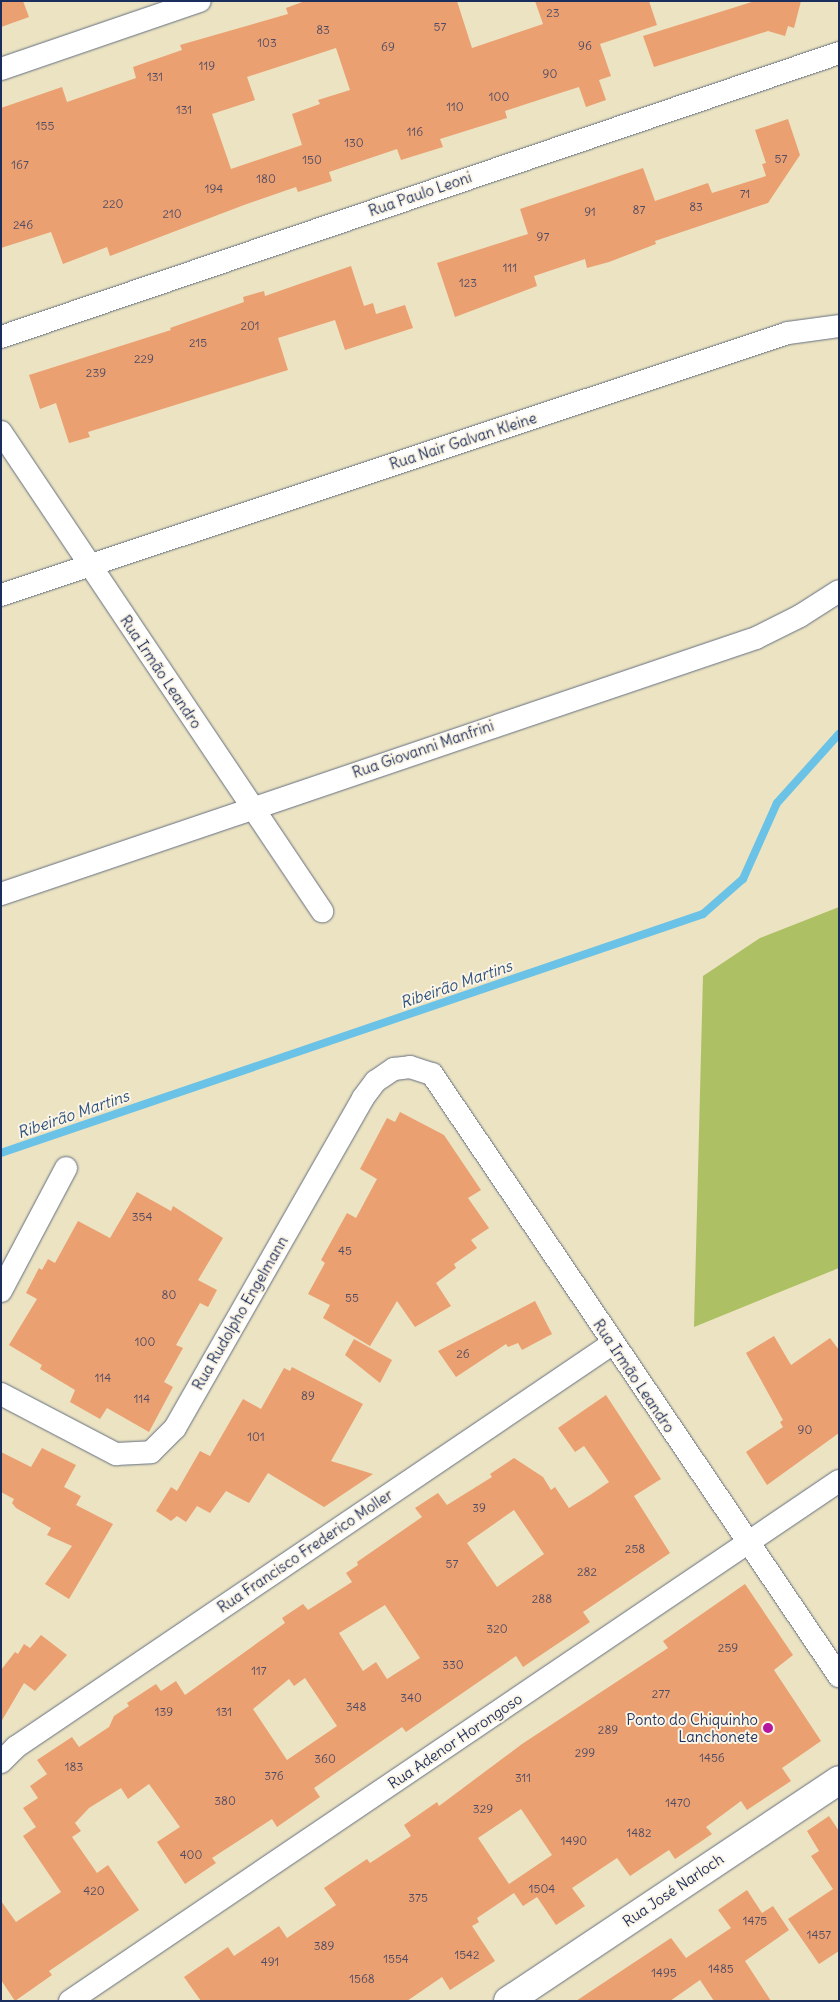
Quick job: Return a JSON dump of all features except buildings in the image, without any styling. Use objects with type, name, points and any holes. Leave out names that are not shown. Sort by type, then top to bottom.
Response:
[{"type":"main road","name":"Rua José Narloch","points":[[508,2001],[839,1780]]},
{"type":"street","points":[[1,69],[200,1]]},
{"type":"street","name":"Rua Paulo Leoni","points":[[1,337],[839,54]]},
{"type":"street","name":"Rua Nair Galvan Kleine","points":[[1,595],[788,334],[839,326]]},
{"type":"street","name":"Rua Irmão Leandro","points":[[1,432],[322,911]]},
{"type":"street","name":"Rua Giovanni Manfrini","points":[[1,894],[252,806],[756,638],[800,616],[839,591]]},
{"type":"street","name":"Rua Rudolpho Engelmann","points":[[1,1394],[116,1454],[151,1452],[175,1428],[367,1092],[376,1081],[394,1069],[410,1067],[432,1074]]},
{"type":"street","name":"Rua Irmão Leandro","points":[[432,1074],[612,1344],[839,1676]]},
{"type":"street","points":[[1,1291],[66,1168]]},
{"type":"street","name":"Rua Francisco Frederico Moller","points":[[1,1762],[16,1747],[612,1344]]},
{"type":"street","name":"Rua Adenor Horongoso","points":[[70,2001],[839,1481]]},
{"type":"green space","points":[[839,907],[839,1268],[694,1327],[703,976],[760,938]]},
{"type":"waterway","name":"Ribeirão Martins","points":[[1,1153],[703,914],[743,879],[777,803],[839,734]]},
{"type":"place","name":"Ponto do Chiquinho Lanchonete","points":[[768,1728]]}]
